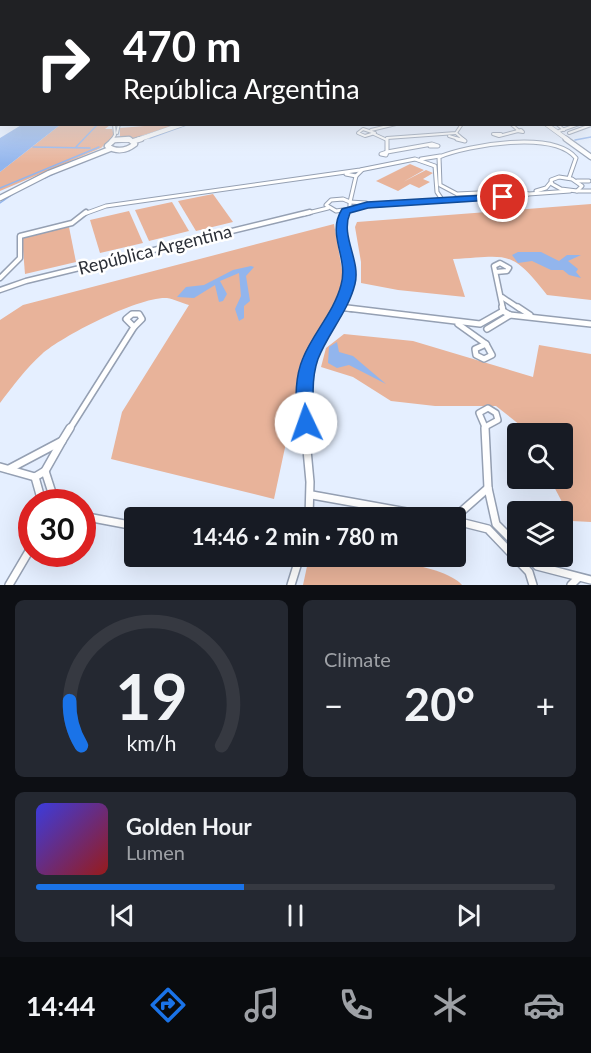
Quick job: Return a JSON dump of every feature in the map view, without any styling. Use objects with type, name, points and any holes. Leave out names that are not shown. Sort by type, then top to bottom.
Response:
[{"type":"main road","points":[[0,196],[109,147],[172,126]]},
{"type":"main road","points":[[130,140],[176,126]]},
{"type":"main road","points":[[551,126],[568,134],[591,155]]},
{"type":"main road","points":[[551,126],[591,155]]},
{"type":"main road","points":[[109,147],[129,148],[135,144],[130,140]]},
{"type":"street","points":[[109,147],[115,135],[114,126]]},
{"type":"street","points":[[119,126],[117,136],[130,140]]},
{"type":"street","points":[[389,126],[371,130],[361,129],[358,133],[387,138],[427,133],[466,140],[456,133]]},
{"type":"street","points":[[448,135],[456,133],[461,126]]},
{"type":"street","points":[[501,134],[518,131],[513,126]]},
{"type":"street","points":[[558,126],[568,134]]},
{"type":"street","points":[[568,134],[577,126]]},
{"type":"street","points":[[568,134],[583,126]]},
{"type":"street","points":[[371,130],[374,134]]},
{"type":"street","points":[[387,138],[387,152],[429,146]]},
{"type":"street","points":[[0,278],[20,258],[20,236],[72,223],[97,208],[529,142],[563,148],[573,154],[576,158],[569,178]]},
{"type":"street","points":[[440,156],[439,183],[448,191],[457,194],[591,190]]},
{"type":"street","points":[[419,159],[435,166],[436,192],[441,198]]},
{"type":"street","points":[[341,219],[351,204],[356,176],[363,169]]},
{"type":"street","points":[[331,173],[356,176]]},
{"type":"street","points":[[351,204],[527,193],[544,189],[556,177],[590,182]]},
{"type":"street","points":[[577,181],[591,190]]},
{"type":"street","points":[[551,182],[557,188],[570,191]]},
{"type":"street","points":[[578,190],[582,185],[590,182]]},
{"type":"street","points":[[394,202],[449,198]]},
{"type":"street","name":"República Argentina","points":[[0,290],[26,281],[311,212],[328,206],[335,199],[351,204]]},
{"type":"street","points":[[328,206],[337,211],[346,211]]},
{"type":"street","points":[[310,507],[312,495],[304,386],[313,351],[347,290],[350,269],[341,231],[341,219],[337,211]]},
{"type":"street","points":[[496,272],[503,311]]},
{"type":"street","points":[[502,297],[532,317]]},
{"type":"street","points":[[339,307],[456,323],[480,324],[503,311]]},
{"type":"street","points":[[503,311],[510,315],[591,324]]},
{"type":"street","points":[[487,329],[510,315]]},
{"type":"street","points":[[456,323],[486,344],[487,329]]},
{"type":"street","points":[[480,324],[487,329]]},
{"type":"street","points":[[0,467],[35,477],[45,471],[134,327]]},
{"type":"street","points":[[485,427],[488,488],[496,524],[507,535]]},
{"type":"street","points":[[9,469],[62,441]]},
{"type":"street","points":[[45,471],[50,489]]},
{"type":"street","points":[[35,477],[38,489]]},
{"type":"street","points":[[466,509],[488,488]]},
{"type":"street","points":[[312,495],[379,507]]},
{"type":"street","points":[[96,518],[124,524]]},
{"type":"street","points":[[466,522],[488,529],[529,572],[532,585]]},
{"type":"street","points":[[488,529],[496,524]]},
{"type":"street","points":[[9,585],[19,567]]},
{"type":"street","points":[[291,585],[295,567]]},
{"type":"street","points":[[529,572],[536,567]]},
{"type":"street","points":[[540,567],[591,580]]},
{"type":"street","points":[[571,585],[578,578]]},
{"type":"shaded area","points":[[59,126],[109,126],[105,129],[112,129],[114,135],[101,148],[0,191],[0,172]]},
{"type":"shaded area","points":[[172,126],[134,138],[120,136],[120,128]]},
{"type":"shaded area","points":[[410,164],[424,170],[403,182],[426,170],[433,173],[423,179],[430,182],[419,188],[410,184],[398,191],[376,181]]},
{"type":"shaded area","points":[[213,194],[233,222],[196,231],[178,201]]},
{"type":"shaded area","points":[[172,202],[189,231],[149,241],[135,210]]},
{"type":"shaded area","points":[[591,204],[591,300],[547,295],[535,280],[516,263],[498,257],[453,259],[465,297],[398,290],[361,283],[361,262],[355,227],[357,222]]},
{"type":"shaded area","points":[[129,211],[143,243],[100,253],[90,220]]},
{"type":"shaded area","points":[[334,224],[344,281],[325,322],[305,354],[274,499],[111,459],[122,412],[189,305],[175,300],[155,299],[139,303],[102,318],[66,337],[36,359],[0,403],[0,320],[23,305]]},
{"type":"shaded area","points":[[69,227],[76,262],[25,274],[22,237]]},
{"type":"shaded area","points":[[344,334],[413,341],[533,377],[539,345],[591,354],[591,522],[573,521],[573,501],[562,501],[555,489],[573,489],[573,423],[517,423],[496,406],[435,406],[391,401],[353,377],[321,367],[326,348]]},
{"type":"shaded area","points":[[307,567],[420,567],[450,577],[462,585],[303,585]]},
{"type":"water","points":[[20,126],[59,126],[0,172],[0,138]]},
{"type":"water","points":[[518,252],[541,252],[559,261],[567,255],[581,255],[568,261],[578,269],[576,272],[581,278],[569,275],[563,270],[551,270],[532,261],[518,263],[512,255]]},
{"type":"water","points":[[254,267],[246,276],[250,301],[244,306],[244,318],[239,321],[235,309],[241,296],[239,273],[220,281],[227,294],[223,301],[219,302],[215,285],[194,298],[177,297],[186,287],[204,285],[233,270]]},
{"type":"water","points":[[337,342],[339,352],[353,356],[386,384],[349,365],[337,368],[328,363],[329,347]]},
{"type":"waterway","points":[[76,147],[96,126]]},
{"type":"waterway","points":[[150,138],[183,126]]},
{"type":"waterway","points":[[575,140],[591,137]]},
{"type":"waterway","points":[[33,147],[90,148]]},
{"type":"waterway","points":[[0,188],[99,147]]},
{"type":"waterway","points":[[45,178],[59,171]]},
{"type":"waterway","points":[[0,203],[16,192]]},
{"type":"route","points":[[306,423],[304,386],[310,359],[339,307],[348,284],[350,269],[340,224],[346,211],[352,207],[367,205],[503,197]]}]
